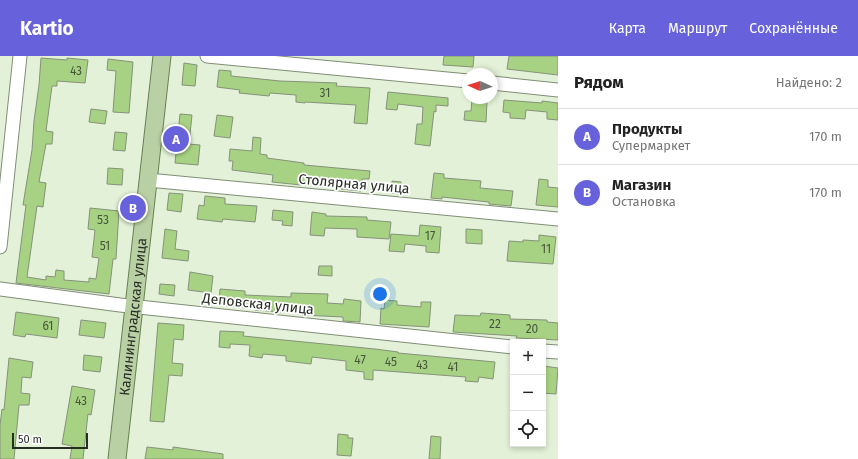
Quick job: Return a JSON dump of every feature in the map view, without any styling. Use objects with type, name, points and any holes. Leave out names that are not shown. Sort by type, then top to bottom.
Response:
[{"type":"main road","name":"Калининградская улица","points":[[117,459],[162,56]]},
{"type":"street","points":[[0,247],[20,56]]},
{"type":"street","points":[[207,56],[462,79]]},
{"type":"street","points":[[498,84],[558,90]]},
{"type":"street","name":"Столярная улица","points":[[148,180],[558,219]]},
{"type":"street","name":"Деповская улица","points":[[0,289],[134,307],[510,347]]},
{"type":"street","points":[[546,350],[558,352]]},
{"type":"building","points":[[444,56],[474,56],[473,67],[443,65]]},
{"type":"building","points":[[509,56],[558,56],[558,75],[507,69]]},
{"type":"building","points":[[41,58],[88,60],[85,83],[57,81],[57,86],[52,86],[46,131],[53,132],[52,144],[46,144],[39,182],[46,183],[43,207],[37,206],[27,277],[46,280],[46,276],[55,277],[56,270],[64,271],[64,280],[89,282],[89,278],[96,279],[99,258],[92,257],[95,230],[88,229],[90,208],[119,211],[116,259],[113,259],[109,294],[16,283],[26,205],[23,205],[32,150]]},
{"type":"building","points":[[108,59],[133,62],[129,113],[113,112],[116,71],[107,70]]},
{"type":"building","points":[[184,63],[197,65],[195,86],[182,85]]},
{"type":"building","points":[[219,70],[231,71],[231,76],[280,81],[337,83],[336,86],[370,88],[367,124],[354,123],[356,105],[296,102],[296,95],[270,93],[269,96],[239,93],[240,90],[217,87]]},
{"type":"building","points":[[388,92],[448,98],[448,106],[436,105],[430,146],[415,144],[417,124],[422,124],[423,107],[398,104],[397,110],[386,109]]},
{"type":"building","points":[[504,100],[558,103],[558,120],[547,119],[547,112],[526,110],[525,119],[510,118],[510,113],[503,112]]},
{"type":"building","points":[[472,104],[487,104],[486,122],[464,120],[465,111],[471,111]]},
{"type":"building","points":[[91,109],[107,111],[105,124],[89,122]]},
{"type":"building","points":[[180,114],[192,115],[189,144],[200,145],[198,165],[175,163]]},
{"type":"building","points":[[217,115],[233,117],[230,138],[214,136]]},
{"type":"building","points":[[115,132],[127,133],[125,151],[113,150]]},
{"type":"building","points":[[253,137],[261,138],[260,154],[267,155],[267,158],[304,163],[304,165],[370,171],[369,179],[362,179],[361,191],[341,189],[341,187],[272,182],[273,175],[232,170],[233,161],[229,161],[230,149],[252,151]]},
{"type":"building","points":[[108,168],[123,169],[122,185],[107,184]]},
{"type":"building","points":[[434,173],[444,174],[444,178],[481,181],[480,188],[513,191],[511,206],[442,197],[442,199],[431,198]]},
{"type":"building","points":[[539,179],[548,180],[548,187],[558,188],[558,207],[536,205]]},
{"type":"building","points":[[392,181],[401,182],[400,194],[392,193]]},
{"type":"building","points":[[169,193],[183,194],[181,212],[167,210]]},
{"type":"building","points":[[205,196],[225,198],[225,204],[257,206],[255,222],[223,219],[222,222],[197,219],[199,205],[204,206]]},
{"type":"building","points":[[273,210],[293,212],[292,226],[282,225],[283,221],[272,220]]},
{"type":"building","points":[[312,212],[326,214],[326,216],[367,217],[367,220],[391,222],[389,239],[357,237],[357,229],[325,228],[324,236],[310,235]]},
{"type":"building","points":[[420,225],[441,227],[439,253],[426,252],[426,246],[405,244],[404,252],[389,251],[391,234],[419,236]]},
{"type":"building","points":[[165,229],[177,231],[175,249],[189,251],[188,261],[162,258]]},
{"type":"building","points":[[466,229],[482,230],[482,244],[466,243]]},
{"type":"building","points":[[539,235],[556,237],[553,264],[507,261],[509,241],[539,241]]},
{"type":"building","points":[[319,266],[332,266],[332,276],[318,275]]},
{"type":"building","points":[[190,272],[213,276],[211,293],[188,290]]},
{"type":"building","points":[[160,284],[175,285],[174,296],[159,294]]},
{"type":"building","points":[[220,289],[245,291],[245,295],[291,297],[291,293],[328,294],[327,303],[343,304],[344,299],[361,301],[360,322],[343,321],[343,317],[302,315],[302,307],[281,306],[281,312],[219,305]]},
{"type":"building","points":[[385,300],[397,301],[397,305],[421,307],[421,302],[431,302],[429,327],[380,324],[381,308],[384,309]]},
{"type":"building","points":[[16,312],[59,318],[57,338],[26,334],[25,337],[13,335]]},
{"type":"building","points":[[481,313],[510,315],[510,319],[547,320],[547,322],[558,323],[558,340],[453,332],[455,315],[480,316]]},
{"type":"building","points":[[81,320],[106,323],[104,338],[79,335]]},
{"type":"building","points":[[158,323],[184,325],[183,340],[174,339],[172,363],[183,364],[182,376],[169,375],[164,422],[150,421]]},
{"type":"building","points":[[220,331],[244,332],[243,336],[495,362],[493,379],[479,377],[478,382],[465,381],[466,377],[373,370],[373,380],[364,379],[364,372],[346,370],[346,361],[312,357],[311,364],[286,361],[286,356],[263,354],[262,358],[249,356],[250,345],[230,344],[230,348],[219,347]]},
{"type":"building","points":[[84,355],[102,357],[100,372],[83,370]]},
{"type":"building","points":[[9,358],[33,362],[31,378],[22,377],[21,393],[30,394],[29,405],[19,405],[14,459],[0,459],[0,425],[2,409],[4,410]]},
{"type":"building","points":[[546,366],[558,368],[556,394],[546,393]]},
{"type":"building","points":[[72,386],[95,390],[91,415],[88,414],[83,459],[70,459],[72,446],[62,444]]},
{"type":"building","points":[[338,434],[348,435],[348,438],[353,438],[351,456],[337,455]]},
{"type":"building","points":[[431,436],[441,437],[440,459],[429,459]]},
{"type":"building","points":[[147,447],[173,450],[173,447],[223,454],[223,459],[145,459]]},
{"type":"place","name":"Продукты","points":[[176,139]]},
{"type":"place","name":"Магазин","points":[[133,208]]}]
